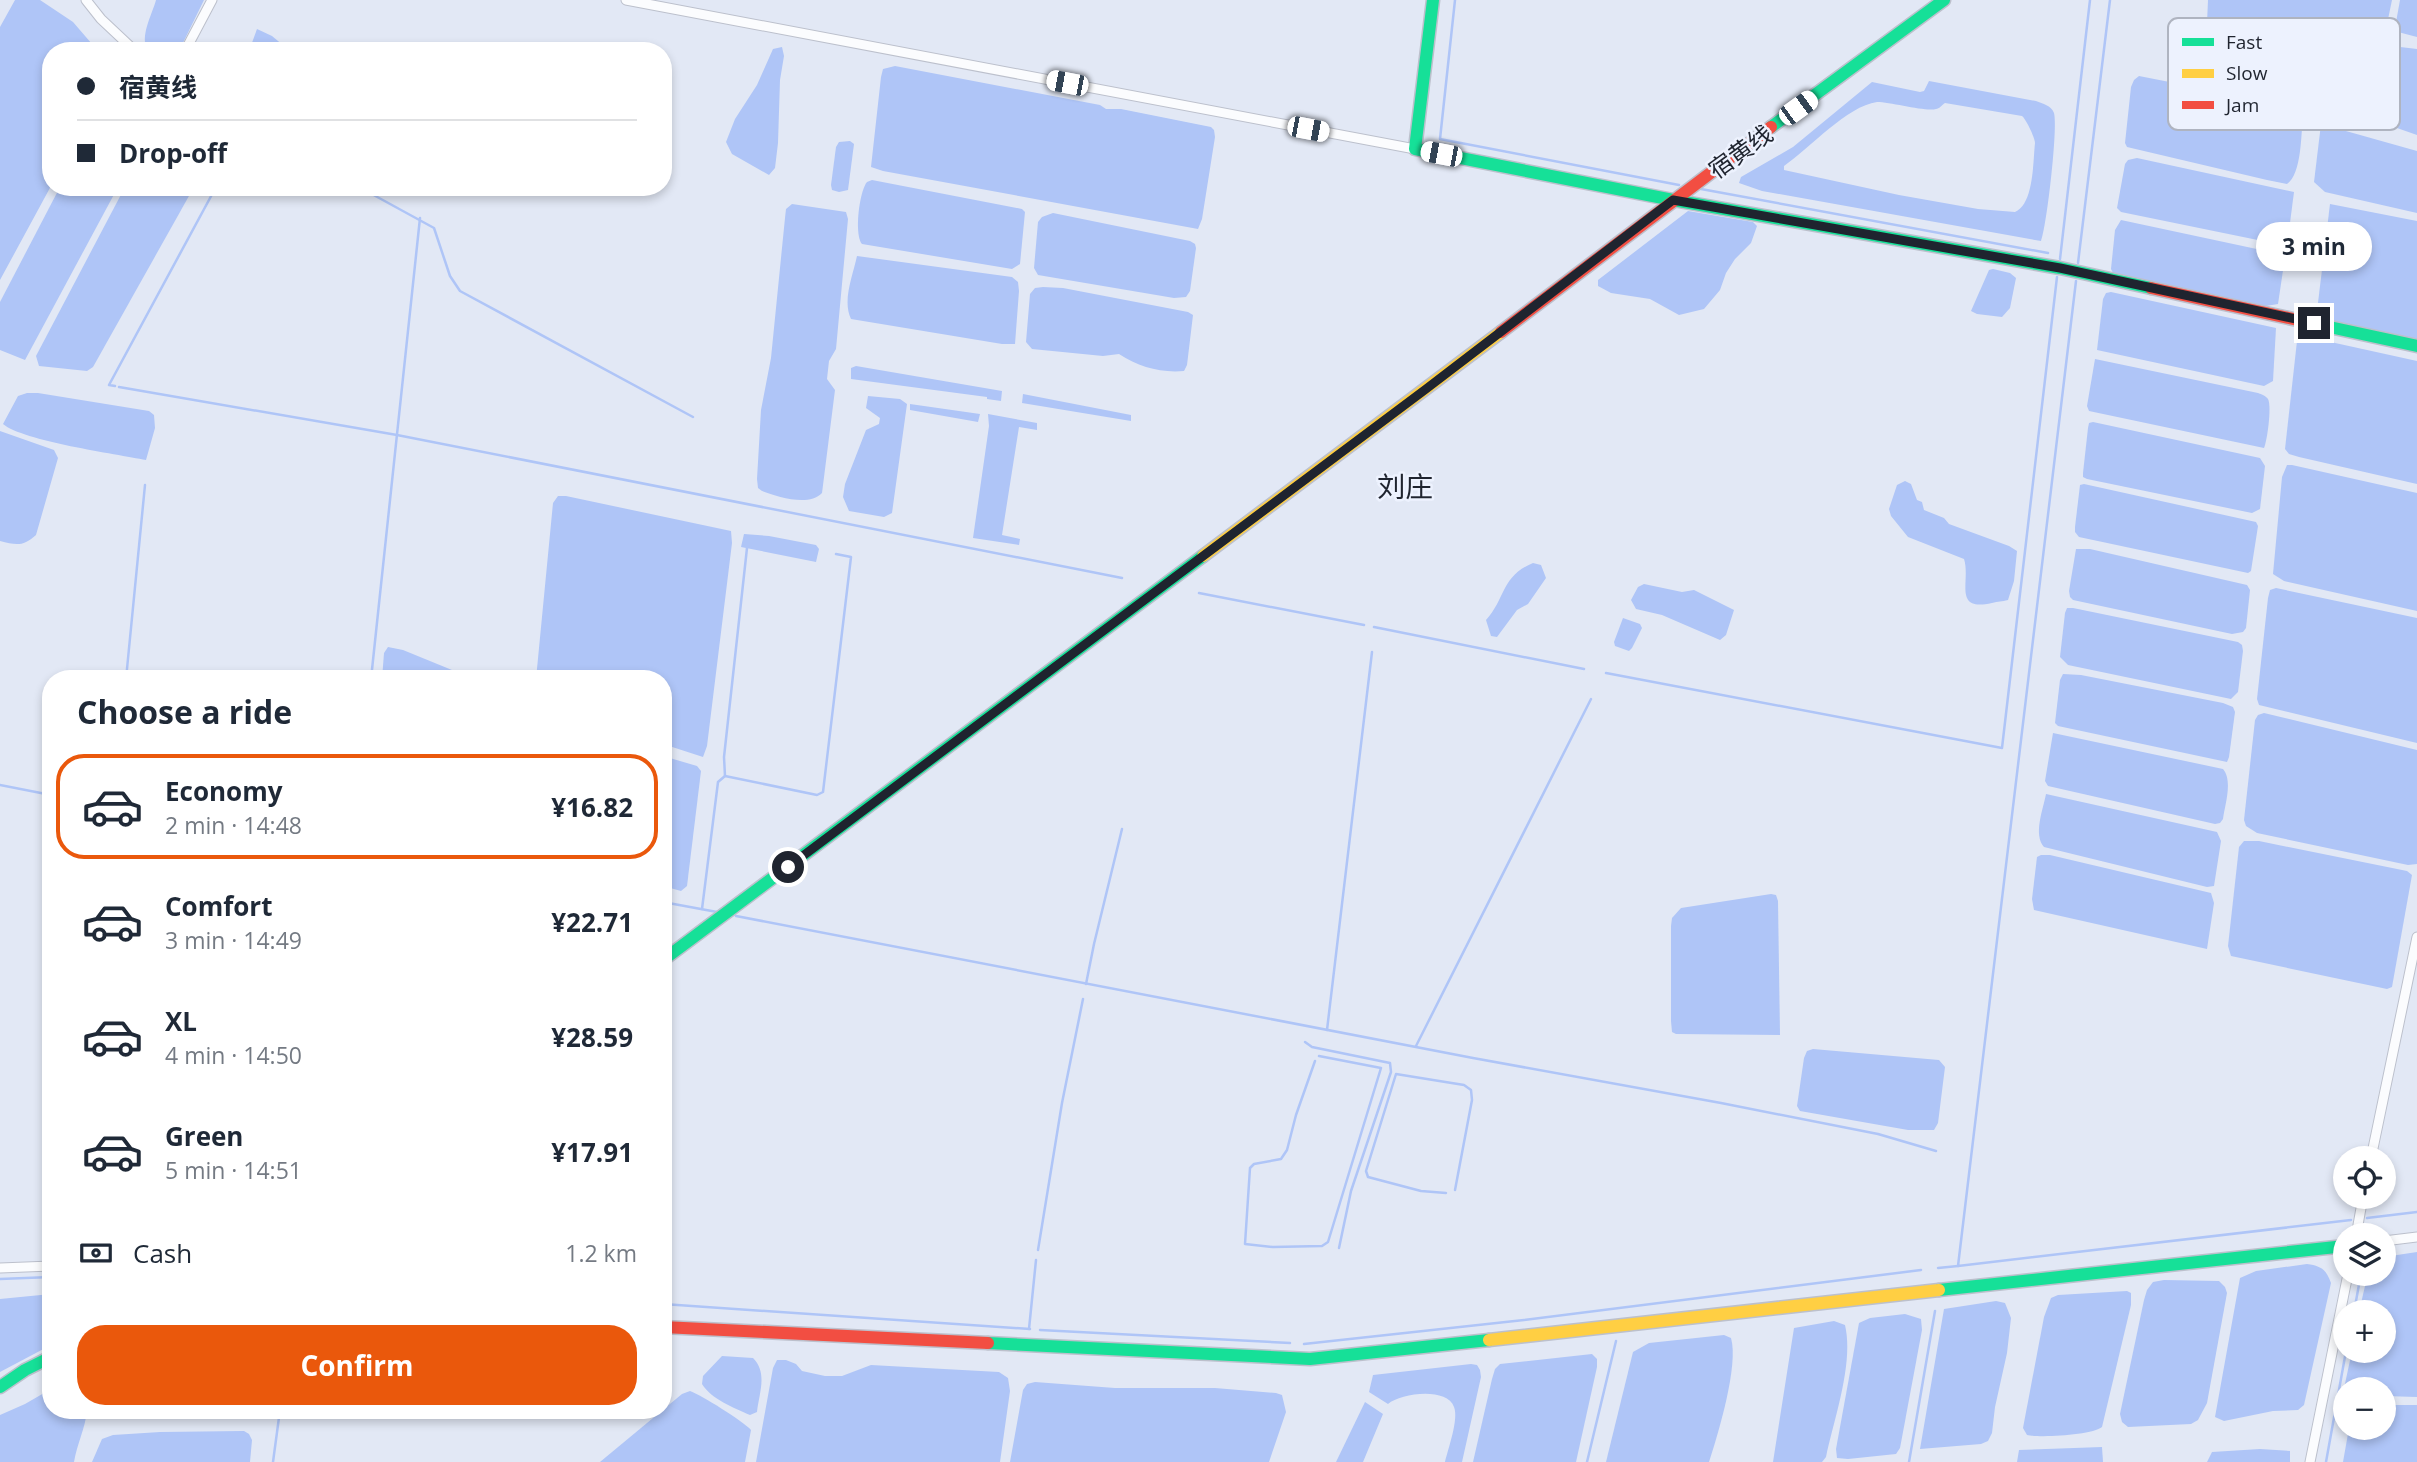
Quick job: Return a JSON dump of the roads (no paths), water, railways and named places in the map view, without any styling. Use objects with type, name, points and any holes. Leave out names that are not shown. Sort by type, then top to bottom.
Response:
[{"type":"street","points":[[86,0],[125,42]]},
{"type":"street","points":[[190,42],[212,0]]},
{"type":"street","points":[[626,0],[1673,200],[2060,268],[2417,346]]},
{"type":"street","points":[[1415,149],[1433,0]]},
{"type":"street","name":"宿黄线","points":[[672,953],[1416,397],[1673,200],[1944,0]]},
{"type":"street","points":[[2373,1146],[2417,937]]},
{"type":"street","points":[[2396,1240],[2417,1237]]},
{"type":"street","points":[[672,1327],[1310,1359],[2333,1247]]},
{"type":"street","points":[[0,1268],[42,1266]]},
{"type":"street","points":[[2310,1462],[2346,1286]]},
{"type":"street","points":[[0,1387],[42,1362]]},
{"type":"water","points":[[15,0],[40,0],[73,22],[90,42],[42,42],[42,196],[46,196],[0,280],[0,27]]},
{"type":"water","points":[[156,0],[204,0],[183,42],[146,42],[147,26]]},
{"type":"water","points":[[2208,0],[2392,0],[2388,18],[2207,18]]},
{"type":"water","points":[[2400,0],[2417,0],[2417,37],[2400,33],[2400,18],[2397,18]]},
{"type":"water","points":[[257,29],[279,42],[252,42]]},
{"type":"water","points":[[782,47],[784,56],[780,80],[778,143],[775,168],[769,175],[732,154],[726,142],[735,119],[757,85],[773,49]]},
{"type":"water","points":[[2400,47],[2417,49],[2417,135],[2400,129]]},
{"type":"water","points":[[895,66],[1100,105],[1106,109],[1121,109],[1211,127],[1215,137],[1202,219],[1198,229],[871,167],[881,77],[883,69]]},
{"type":"water","points":[[2139,76],[2168,82],[2168,130],[2302,130],[2298,163],[2292,179],[2287,184],[2127,147],[2125,143],[2134,80]]},
{"type":"water","points":[[1929,81],[2036,101],[2053,110],[2053,156],[2041,241],[1762,191],[1739,183],[1741,177],[1793,147],[1872,82],[1924,91]],"holes":[[[1877,102],[1931,110],[1945,103],[2022,116],[2035,143],[2026,200],[2015,212],[1978,209],[1784,170],[1784,166],[1841,119],[1865,105]]]},
{"type":"water","points":[[2320,130],[2342,130],[2417,151],[2417,213],[2325,192],[2314,182]]},
{"type":"water","points":[[850,141],[854,144],[848,190],[832,190],[836,147],[839,142]]},
{"type":"water","points":[[2137,158],[2294,192],[2287,246],[2121,212],[2117,208],[2125,164],[2128,160]]},
{"type":"water","points":[[872,180],[1022,209],[1025,212],[1020,264],[1012,269],[862,244],[858,232],[860,204],[864,187]]},
{"type":"water","points":[[55,196],[113,196],[25,360],[0,350],[0,302]]},
{"type":"water","points":[[120,196],[189,196],[93,367],[87,371],[39,366],[36,356]]},
{"type":"water","points":[[792,204],[846,212],[848,219],[836,349],[829,361],[827,379],[835,390],[822,493],[802,500],[762,491],[758,488],[757,479],[761,410],[771,358],[786,209]]},
{"type":"water","points":[[2330,204],[2417,221],[2417,341],[2316,319]]},
{"type":"water","points":[[1688,211],[1753,222],[1757,226],[1751,243],[1735,259],[1720,290],[1704,309],[1679,315],[1650,299],[1611,293],[1598,286],[1598,280]]},
{"type":"water","points":[[1053,213],[1190,241],[1196,248],[1190,291],[1186,297],[1174,298],[1038,275],[1034,268],[1038,222],[1042,217]]},
{"type":"water","points":[[2121,220],[2280,254],[2285,257],[2278,304],[2266,306],[2113,273],[2111,269],[2115,230]]},
{"type":"water","points":[[857,256],[1012,277],[1018,282],[1019,291],[1015,344],[851,319],[848,296]]},
{"type":"water","points":[[1989,270],[2010,273],[2016,278],[2010,308],[2002,317],[1971,311]]},
{"type":"water","points":[[1035,288],[1063,288],[1188,312],[1193,315],[1184,371],[1150,368],[1119,354],[1103,356],[1032,349],[1026,342],[1030,294]]},
{"type":"water","points":[[2106,293],[2276,328],[2273,381],[2264,386],[2097,350],[2103,299]]},
{"type":"water","points":[[2302,337],[2417,361],[2417,484],[2299,457],[2289,454],[2285,449],[2297,341]]},
{"type":"water","points":[[2095,359],[2263,395],[2268,399],[2269,409],[2264,448],[2089,411],[2087,406]]},
{"type":"water","points":[[856,366],[1002,391],[1001,401],[851,379],[851,368]]},
{"type":"water","points":[[27,393],[149,411],[154,415],[155,428],[146,460],[49,441],[3,424],[18,396]]},
{"type":"water","points":[[1023,394],[1131,415],[1131,421],[1022,403]]},
{"type":"water","points":[[868,396],[900,399],[907,404],[892,513],[884,517],[849,511],[843,497],[845,484],[866,430],[879,424],[880,418],[866,408]]},
{"type":"water","points":[[910,404],[980,414],[978,422],[910,410]]},
{"type":"water","points":[[988,414],[1037,423],[1037,430],[1019,427],[1002,535],[1020,539],[1019,545],[973,538],[989,426]]},
{"type":"water","points":[[2089,423],[2260,458],[2265,466],[2260,509],[2252,513],[2083,477],[2088,428]]},
{"type":"water","points":[[0,431],[54,450],[58,458],[36,535],[19,544],[0,541]]},
{"type":"water","points":[[2287,465],[2417,493],[2417,611],[2284,581],[2273,574],[2282,477]]},
{"type":"water","points":[[1905,481],[1911,484],[1924,510],[1944,518],[1949,524],[2017,551],[2014,581],[2008,600],[1980,605],[1972,603],[1967,599],[1964,559],[1908,537],[1891,516],[1889,509],[1897,485]]},
{"type":"water","points":[[2080,485],[2256,522],[2258,526],[2251,571],[2248,573],[2079,537],[2075,527]]},
{"type":"water","points":[[558,496],[566,496],[731,531],[732,543],[707,746],[703,757],[672,747],[672,670],[537,670],[553,503]]},
{"type":"water","points":[[744,534],[816,545],[819,549],[816,562],[741,547]]},
{"type":"water","points":[[2076,549],[2090,549],[2247,585],[2250,590],[2246,628],[2243,632],[2232,634],[2073,600],[2069,591]]},
{"type":"water","points":[[1533,563],[1541,565],[1546,578],[1528,604],[1517,610],[1497,637],[1491,636],[1486,620],[1509,581]]},
{"type":"water","points":[[1644,584],[1682,592],[1694,590],[1734,610],[1726,635],[1720,640],[1662,615],[1636,609],[1631,600],[1638,587]]},
{"type":"water","points":[[2276,588],[2417,618],[2417,743],[2259,705],[2257,699],[2268,598],[2270,590]]},
{"type":"water","points":[[2067,608],[2238,642],[2243,651],[2238,692],[2231,699],[2068,665],[2060,657]]},
{"type":"water","points":[[1623,618],[1640,624],[1642,628],[1629,651],[1615,646],[1614,642]]},
{"type":"water","points":[[388,647],[403,650],[452,670],[383,670],[384,653]]},
{"type":"water","points":[[2063,674],[2081,675],[2233,707],[2235,712],[2227,762],[2058,726],[2055,723]]},
{"type":"water","points":[[2264,713],[2417,750],[2417,864],[2408,865],[2257,833],[2246,826],[2244,820],[2255,720],[2258,715]]},
{"type":"water","points":[[2053,733],[2223,769],[2228,786],[2223,819],[2215,824],[2048,786],[2045,781]]},
{"type":"water","points":[[672,759],[697,766],[701,771],[687,886],[681,891],[672,888]]},
{"type":"water","points":[[2046,794],[2217,832],[2221,841],[2214,886],[2207,887],[2044,847],[2039,829]]},
{"type":"water","points":[[2244,841],[2259,841],[2407,871],[2412,875],[2392,987],[2387,989],[2231,956],[2228,946],[2239,847]]},
{"type":"water","points":[[2041,855],[2211,893],[2214,903],[2207,949],[2034,910],[2032,899],[2037,857]]},
{"type":"water","points":[[1776,895],[1778,901],[1780,1035],[1672,1032],[1672,918],[1681,908]]},
{"type":"water","points":[[1813,1049],[1939,1060],[1945,1067],[1938,1123],[1934,1130],[1908,1130],[1800,1111],[1797,1106],[1804,1058],[1807,1051]]},
{"type":"water","points":[[2417,1252],[2417,1397],[2396,1396],[2396,1377],[2346,1377],[2349,1363],[2396,1363],[2396,1300],[2362,1300],[2365,1286],[2396,1286],[2396,1255]]},
{"type":"water","points":[[2307,1264],[2322,1269],[2331,1283],[2304,1405],[2298,1410],[2273,1411],[2224,1421],[2215,1417],[2240,1278],[2256,1271]]},
{"type":"water","points":[[2219,1281],[2225,1287],[2227,1293],[2207,1403],[2198,1420],[2191,1424],[2128,1427],[2122,1422],[2120,1414],[2144,1300],[2153,1282]]},
{"type":"water","points":[[2127,1291],[2131,1293],[2131,1305],[2102,1427],[2066,1435],[2027,1435],[2023,1428],[2044,1317],[2051,1298],[2058,1295]]},
{"type":"water","points":[[42,1295],[42,1350],[0,1372],[0,1299]]},
{"type":"water","points":[[1996,1301],[2005,1303],[2011,1318],[2007,1353],[1992,1433],[1988,1441],[1981,1444],[1920,1449],[1944,1309]]},
{"type":"water","points":[[1905,1314],[1921,1319],[1922,1330],[1900,1448],[1896,1454],[1837,1458],[1836,1449],[1859,1323],[1870,1318]]},
{"type":"water","points":[[1834,1321],[1845,1325],[1847,1356],[1842,1391],[1826,1457],[1822,1462],[1773,1462],[1794,1328]]},
{"type":"water","points":[[1724,1335],[1731,1338],[1733,1350],[1730,1382],[1709,1462],[1606,1462],[1633,1352],[1649,1343]]},
{"type":"water","points":[[1592,1354],[1597,1359],[1597,1367],[1576,1462],[1473,1462],[1492,1379],[1500,1364]]},
{"type":"water","points":[[722,1356],[753,1358],[758,1364],[761,1384],[757,1412],[750,1415],[730,1406],[717,1399],[702,1384],[703,1376]]},
{"type":"water","points":[[777,1360],[786,1360],[796,1364],[802,1371],[825,1376],[842,1376],[871,1365],[999,1372],[1008,1378],[1010,1391],[1000,1462],[756,1462],[773,1368]]},
{"type":"water","points":[[1477,1365],[1481,1377],[1462,1462],[1445,1462],[1455,1419],[1454,1407],[1450,1401],[1433,1394],[1423,1394],[1403,1397],[1388,1404],[1369,1392],[1373,1375]]},
{"type":"water","points":[[1035,1382],[1115,1388],[1215,1388],[1276,1393],[1282,1395],[1286,1412],[1269,1462],[1010,1462],[1023,1390],[1027,1384]]},
{"type":"water","points":[[690,1391],[751,1430],[745,1462],[600,1462],[652,1419],[672,1419],[672,1402]]},
{"type":"water","points":[[42,1394],[42,1419],[86,1419],[74,1462],[0,1462],[0,1415]]},
{"type":"water","points":[[1365,1402],[1383,1414],[1363,1462],[1336,1462]]},
{"type":"water","points":[[2396,1405],[2417,1405],[2417,1462],[2343,1462],[2347,1440],[2396,1440]]},
{"type":"water","points":[[244,1431],[252,1440],[250,1462],[92,1462],[102,1439],[113,1435]]},
{"type":"water","points":[[2102,1447],[2103,1462],[2017,1462],[2019,1450]]},
{"type":"water","points":[[2260,1449],[2290,1451],[2290,1462],[2207,1462],[2212,1452]]},
{"type":"waterway","points":[[1455,0],[1440,139],[1679,185]]},
{"type":"waterway","points":[[2060,259],[2090,0]]},
{"type":"waterway","points":[[2078,263],[2110,0]]},
{"type":"waterway","points":[[1701,189],[2048,253]]},
{"type":"waterway","points":[[115,386],[109,385],[211,196]]},
{"type":"waterway","points":[[375,196],[434,228],[450,276],[460,291],[693,417]]},
{"type":"waterway","points":[[372,670],[420,218]]},
{"type":"waterway","points":[[1606,673],[2002,748],[2057,277]]},
{"type":"waterway","points":[[2076,281],[1958,1266],[2351,1220]]},
{"type":"waterway","points":[[119,387],[397,435],[1122,578]]},
{"type":"waterway","points":[[127,670],[145,485]]},
{"type":"waterway","points":[[747,548],[724,757],[725,776],[817,795],[823,792],[851,557],[836,554]]},
{"type":"waterway","points":[[1199,593],[1364,625]]},
{"type":"waterway","points":[[1374,627],[1584,669]]},
{"type":"waterway","points":[[1327,1030],[1372,652]]},
{"type":"waterway","points":[[1416,1046],[1591,699]]},
{"type":"waterway","points":[[702,909],[718,782],[725,776]]},
{"type":"waterway","points":[[0,785],[42,793]]},
{"type":"waterway","points":[[1086,984],[1122,829]]},
{"type":"waterway","points":[[672,904],[717,912]]},
{"type":"waterway","points":[[736,916],[1721,1103],[1878,1134],[1936,1151]]},
{"type":"waterway","points":[[1038,1250],[1062,1103],[1083,999]]},
{"type":"waterway","points":[[1305,1042],[1312,1047],[1390,1063],[1391,1072],[1351,1191],[1339,1248]]},
{"type":"waterway","points":[[1315,1061],[1287,1150],[1281,1159],[1254,1164],[1250,1168],[1245,1244],[1273,1247],[1322,1246],[1328,1242],[1381,1068],[1319,1056]]},
{"type":"waterway","points":[[1446,1193],[1421,1191],[1368,1177],[1366,1171],[1396,1074],[1464,1085],[1471,1090],[1472,1100],[1455,1190]]},
{"type":"waterway","points":[[2367,1218],[2417,1212]]},
{"type":"waterway","points":[[1029,1329],[1036,1260]]},
{"type":"waterway","points":[[1938,1268],[1958,1266]]},
{"type":"waterway","points":[[1304,1344],[1524,1320],[1921,1270]]},
{"type":"waterway","points":[[0,1279],[42,1277]]},
{"type":"waterway","points":[[2356,1300],[2359,1286]]},
{"type":"waterway","points":[[672,1305],[1030,1329]]},
{"type":"waterway","points":[[1909,1462],[1935,1311]]},
{"type":"waterway","points":[[1040,1330],[1290,1343]]},
{"type":"waterway","points":[[1587,1462],[1616,1341]]},
{"type":"waterway","points":[[2326,1462],[2344,1363]]},
{"type":"waterway","points":[[273,1462],[279,1419]]},
{"type":"district","name":"刘庄","points":[[1405,486]]}]
